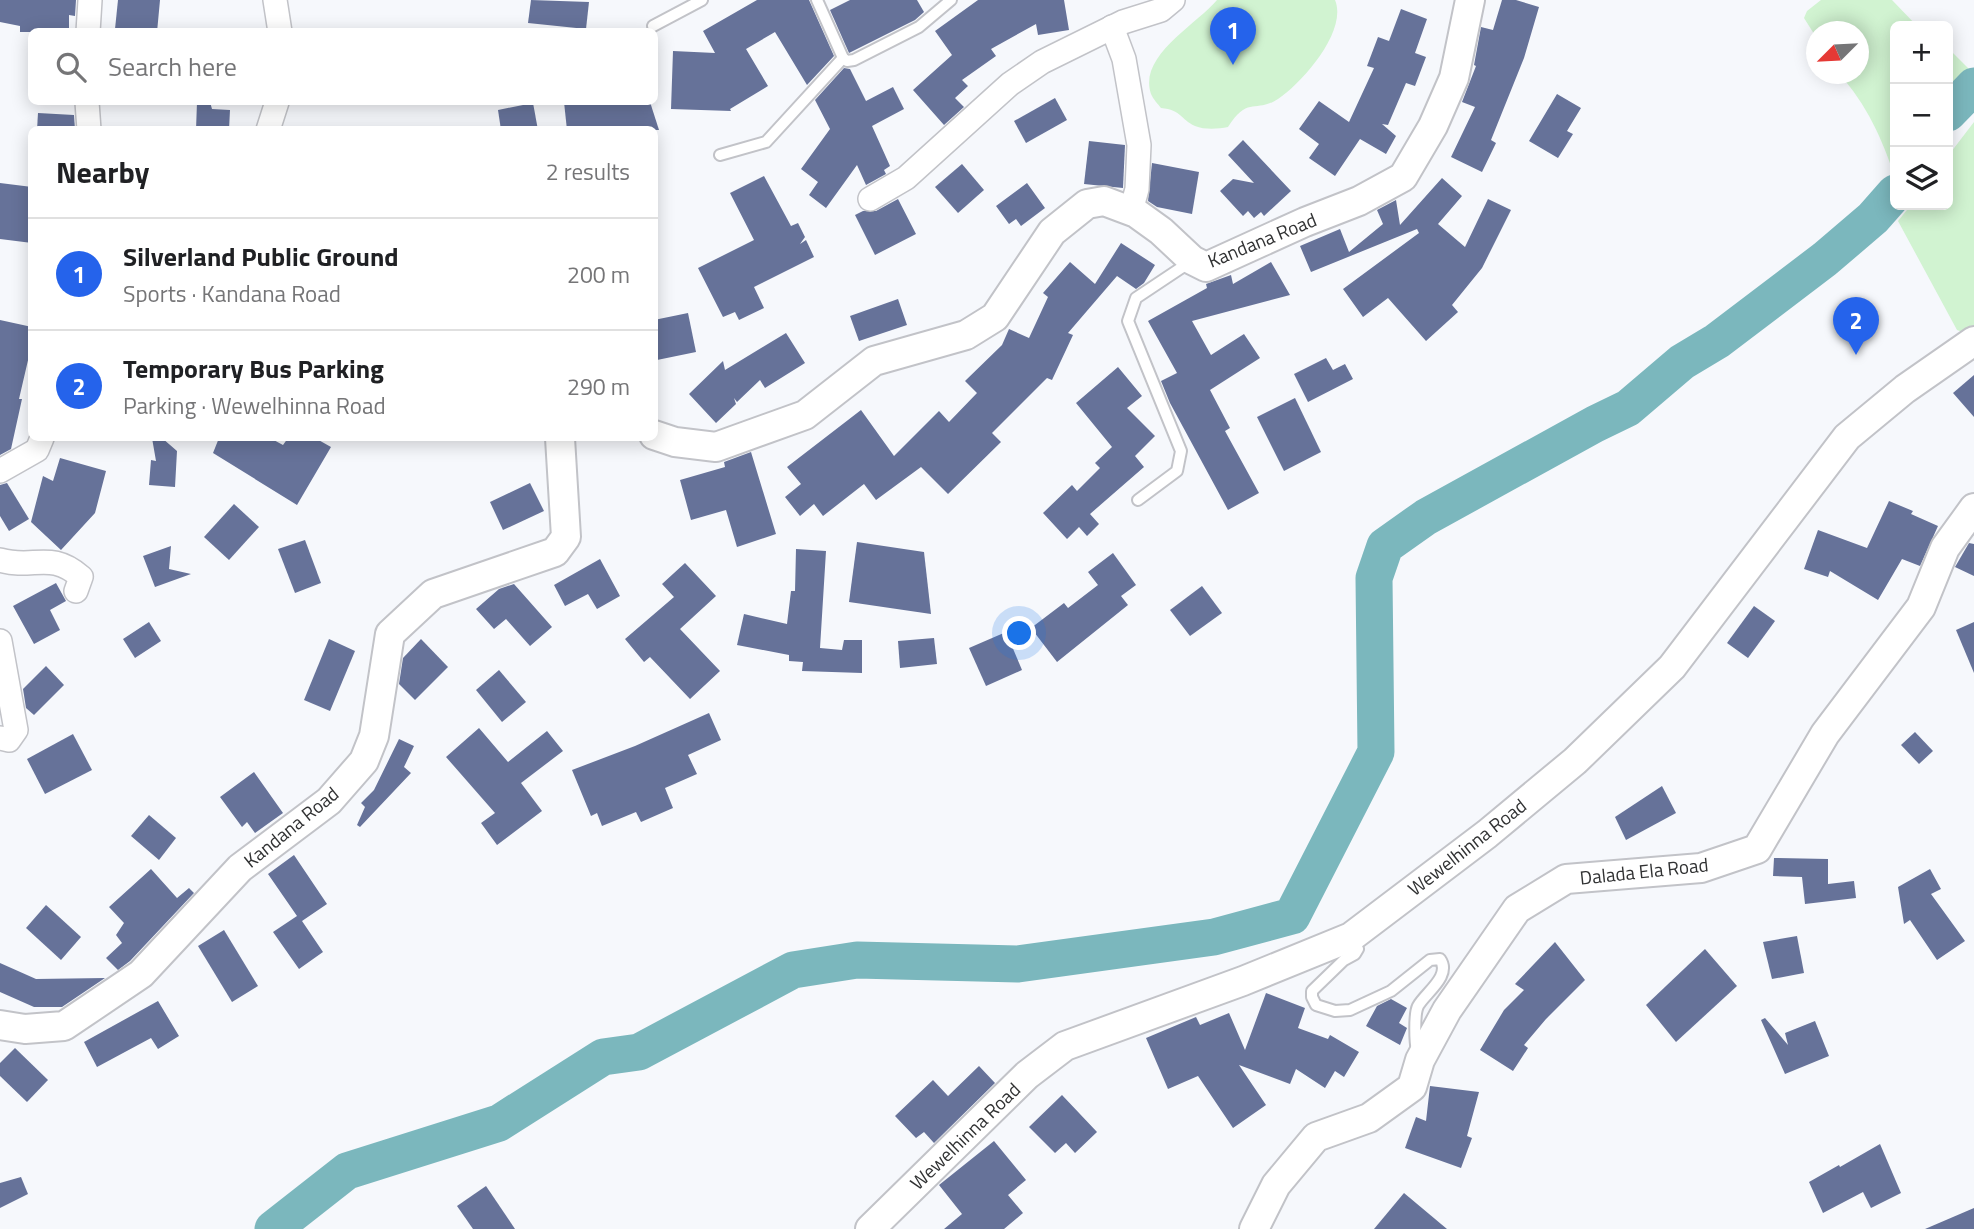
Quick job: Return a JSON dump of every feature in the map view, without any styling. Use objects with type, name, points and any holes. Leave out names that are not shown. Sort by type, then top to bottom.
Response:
[{"type":"street","points":[[88,28],[90,0]]},
{"type":"street","points":[[275,0],[279,28]]},
{"type":"street","points":[[870,199],[906,178],[1010,84],[1042,62],[1112,27],[1161,10],[1173,0]]},
{"type":"street","name":"Kandana Road","points":[[658,436],[675,442],[716,447],[805,415],[873,361],[966,335],[995,317],[1052,232],[1087,204],[1104,201],[1131,211],[1161,231],[1192,260],[1206,267],[1305,222],[1359,201],[1403,177],[1433,126],[1454,78],[1470,0]]},
{"type":"street","points":[[1112,27],[1124,59],[1139,145],[1137,189],[1131,211]]},
{"type":"street","points":[[87,105],[89,126]]},
{"type":"street","points":[[269,126],[276,105]]},
{"type":"street","name":"Wewelhinna Road","points":[[870,1229],[1027,1075],[1065,1046],[1243,981],[1350,937],[1487,834],[1575,761],[1672,667],[1847,438],[1905,389],[1974,341]]},
{"type":"street","points":[[0,471],[37,450],[41,441]]},
{"type":"street","name":"Kandana Road","points":[[0,1025],[26,1029],[64,1026],[141,974],[240,868],[329,801],[364,761],[374,736],[390,634],[433,593],[555,552],[566,537],[559,441]]},
{"type":"street","name":"Dalada Ela Road","points":[[1254,1229],[1276,1185],[1316,1138],[1369,1118],[1412,1087],[1420,1060],[1447,1010],[1517,909],[1566,879],[1701,868],[1757,849],[1825,734],[1921,607],[1945,548],[1974,508]]},
{"type":"street","points":[[0,560],[15,564],[56,561],[70,567],[81,577],[76,591]]},
{"type":"street","points":[[0,641],[16,730],[9,740],[0,738]]},
{"type":"lane","points":[[653,26],[702,0]]},
{"type":"lane","points":[[817,0],[843,58],[847,61],[907,34],[951,0]]},
{"type":"lane","points":[[720,155],[766,142],[843,58]]},
{"type":"lane","points":[[1138,500],[1177,471],[1181,451],[1128,321],[1136,298],[1192,260]]},
{"type":"lane","points":[[1350,937],[1358,949],[1312,991],[1316,1005],[1335,1011],[1350,1010],[1391,991],[1430,960],[1440,959],[1442,962],[1438,981],[1418,1007],[1415,1043],[1420,1060]]},
{"type":"green space","points":[[1217,0],[1335,0],[1337,12],[1329,41],[1310,69],[1288,91],[1270,103],[1241,111],[1228,127],[1207,129],[1195,126],[1177,113],[1161,108],[1151,94],[1149,80],[1153,67],[1171,42]]},
{"type":"green space","points":[[1821,0],[1892,0],[1912,21],[1890,21],[1890,164],[1873,123],[1848,84],[1869,84],[1869,21],[1806,21],[1804,18],[1807,11]]},
{"type":"green space","points":[[1953,53],[1974,74],[1974,87],[1953,108]]},
{"type":"green space","points":[[1974,122],[1974,325],[1965,333],[1957,330],[1898,221],[1907,210],[1953,210],[1953,149]]},
{"type":"building","points":[[0,0],[76,0],[75,16],[69,15],[69,28],[28,28],[28,32],[20,32],[20,26],[0,22]]},
{"type":"building","points":[[118,0],[160,0],[157,28],[115,28]]},
{"type":"building","points":[[531,0],[589,2],[586,28],[528,23]]},
{"type":"building","points":[[757,0],[809,0],[834,56],[807,85],[775,32],[746,49],[768,86],[730,109],[731,111],[671,109],[673,51],[715,53],[703,31]]},
{"type":"building","points":[[850,0],[917,0],[924,12],[915,20],[849,53],[830,10]]},
{"type":"building","points":[[978,0],[1064,0],[1069,30],[1038,35],[1036,24],[991,49],[996,56],[962,80],[968,86],[955,98],[964,107],[944,125],[913,90],[952,55],[935,31]]},
{"type":"building","points":[[1502,0],[1516,0],[1539,7],[1524,58],[1491,140],[1496,143],[1482,172],[1451,157],[1475,107],[1462,102],[1476,66],[1474,65],[1481,27],[1493,30]]},
{"type":"building","points":[[1401,9],[1427,19],[1415,53],[1426,57],[1415,86],[1406,83],[1388,125],[1382,124],[1396,136],[1386,154],[1360,139],[1335,176],[1309,158],[1319,144],[1299,129],[1319,101],[1349,122],[1374,68],[1367,66],[1378,37],[1389,41]]},
{"type":"building","points":[[844,68],[850,69],[866,101],[893,87],[904,109],[872,126],[890,166],[884,170],[886,174],[866,185],[857,165],[826,208],[809,195],[818,182],[801,169],[830,129],[815,100]]},
{"type":"building","points":[[1557,94],[1581,108],[1567,131],[1573,134],[1558,158],[1529,141]]},
{"type":"building","points":[[1055,98],[1067,120],[1026,143],[1014,121]]},
{"type":"building","points":[[197,105],[230,110],[229,126],[196,126]]},
{"type":"building","points":[[533,105],[537,126],[500,126],[498,110]]},
{"type":"building","points":[[564,105],[651,105],[658,126],[567,126]]},
{"type":"building","points":[[38,113],[74,115],[75,126],[37,126]]},
{"type":"building","points":[[1243,140],[1291,191],[1264,216],[1261,212],[1254,218],[1248,211],[1243,216],[1220,191],[1233,179],[1254,183],[1228,155]]},
{"type":"building","points":[[1089,141],[1125,145],[1123,188],[1084,184]]},
{"type":"building","points":[[1152,163],[1199,172],[1192,214],[1157,207],[1148,201]]},
{"type":"building","points":[[962,164],[984,190],[958,213],[935,187]]},
{"type":"building","points":[[764,176],[791,226],[798,223],[805,237],[800,244],[806,240],[814,257],[754,287],[764,308],[739,320],[735,312],[723,317],[698,268],[754,240],[730,193]]},
{"type":"building","points":[[1442,178],[1462,196],[1438,224],[1465,247],[1488,199],[1511,210],[1482,268],[1452,305],[1458,312],[1426,341],[1388,298],[1363,317],[1343,289],[1419,233],[1417,229],[1311,272],[1300,246],[1340,229],[1349,252],[1383,224],[1377,210],[1396,200],[1400,225]]},
{"type":"building","points":[[0,183],[28,186],[28,242],[0,239]]},
{"type":"building","points":[[1027,183],[1045,208],[1021,226],[1016,219],[1009,224],[996,206]]},
{"type":"building","points":[[898,199],[916,234],[875,255],[855,215],[863,211],[876,211]]},
{"type":"building","points":[[1121,243],[1155,265],[1144,283],[1136,289],[1117,276],[1068,333],[1073,335],[1052,380],[1047,378],[992,433],[1001,442],[948,494],[921,467],[876,500],[864,484],[823,516],[814,504],[800,516],[785,497],[801,484],[787,467],[861,410],[894,456],[939,411],[949,422],[977,393],[965,381],[1002,345],[1009,329],[1029,338],[1048,297],[1043,293],[1070,262],[1095,284]]},
{"type":"building","points":[[1271,262],[1290,295],[1192,321],[1211,355],[1244,334],[1260,358],[1210,390],[1230,428],[1225,431],[1259,493],[1228,510],[1170,403],[1161,381],[1177,373],[1148,321],[1207,288],[1206,284],[1231,275],[1233,284]]},
{"type":"building","points":[[898,299],[907,325],[859,341],[850,316]]},
{"type":"building","points":[[688,313],[696,352],[658,360],[658,319]]},
{"type":"building","points":[[0,320],[28,326],[28,360],[11,449],[0,455]]},
{"type":"building","points":[[786,333],[805,363],[765,388],[760,380],[737,402],[734,398],[736,404],[716,423],[689,394],[723,361],[725,370]]},
{"type":"building","points":[[1326,358],[1333,370],[1345,364],[1353,379],[1308,402],[1294,374]]},
{"type":"building","points":[[1118,367],[1142,396],[1127,408],[1155,436],[1135,456],[1144,467],[1090,514],[1099,524],[1087,536],[1079,527],[1067,539],[1043,513],[1072,485],[1077,491],[1100,468],[1095,463],[1112,447],[1076,403]]},
{"type":"building","points":[[1974,375],[1974,417],[1953,393]]},
{"type":"building","points":[[1295,398],[1321,452],[1284,471],[1257,417]]},
{"type":"building","points":[[153,441],[165,441],[177,451],[175,487],[149,485],[151,460],[156,461]]},
{"type":"building","points":[[218,441],[276,441],[283,445],[286,441],[320,441],[331,447],[297,505],[213,453]]},
{"type":"building","points":[[751,452],[776,534],[737,547],[726,510],[691,520],[680,480],[725,467],[724,462]]},
{"type":"building","points":[[60,458],[106,471],[95,513],[61,550],[31,522],[43,476],[53,481]]},
{"type":"building","points":[[7,483],[29,519],[9,531],[0,516],[0,485]]},
{"type":"building","points":[[530,483],[544,511],[503,530],[490,502]]},
{"type":"building","points":[[1889,501],[1938,526],[1920,566],[1902,559],[1878,600],[1830,571],[1828,577],[1804,569],[1818,530],[1867,548]]},
{"type":"building","points":[[234,504],[259,527],[229,560],[204,537]]},
{"type":"building","points":[[305,540],[321,583],[295,593],[278,549]]},
{"type":"building","points":[[857,542],[924,552],[931,614],[849,602]]},
{"type":"building","points":[[1969,543],[1974,544],[1974,576],[1955,567]]},
{"type":"building","points":[[171,546],[169,569],[191,574],[155,587],[143,556]]},
{"type":"building","points":[[796,549],[826,551],[820,648],[842,650],[844,640],[862,640],[862,673],[802,671],[803,662],[789,661],[789,655],[737,645],[744,614],[787,624],[791,591],[795,591]]},
{"type":"building","points":[[1113,553],[1136,585],[1121,596],[1128,605],[1057,662],[1031,628],[1064,603],[1068,608],[1098,585],[1088,572]]},
{"type":"building","points":[[600,559],[620,596],[597,609],[588,594],[565,606],[554,585]]},
{"type":"building","points":[[685,563],[716,596],[680,629],[720,671],[690,699],[650,657],[644,662],[625,639],[674,597],[662,584]]},
{"type":"building","points":[[56,583],[66,601],[50,610],[60,630],[34,644],[13,606]]},
{"type":"building","points":[[514,584],[552,627],[530,646],[506,619],[494,629],[476,609],[499,589]]},
{"type":"building","points":[[1202,586],[1222,613],[1190,636],[1170,610]]},
{"type":"building","points":[[1754,606],[1775,621],[1748,658],[1727,643]]},
{"type":"building","points":[[149,622],[161,641],[135,658],[123,639]]},
{"type":"building","points":[[1974,622],[1974,673],[1956,630]]},
{"type":"building","points":[[1006,632],[1022,670],[986,686],[969,648]]},
{"type":"building","points":[[934,638],[937,664],[900,668],[898,641]]},
{"type":"building","points":[[329,639],[355,651],[330,711],[304,700]]},
{"type":"building","points":[[421,639],[448,667],[415,700],[399,684],[403,658]]},
{"type":"building","points":[[46,666],[64,685],[34,715],[26,708],[23,689]]},
{"type":"building","points":[[499,670],[526,702],[502,722],[476,690]]},
{"type":"building","points":[[709,713],[721,740],[688,755],[697,774],[665,788],[673,808],[641,822],[636,812],[602,826],[597,813],[591,816],[572,770]]},
{"type":"building","points":[[479,728],[508,762],[547,731],[563,751],[521,783],[542,811],[497,845],[481,823],[495,813],[446,757]]},
{"type":"building","points":[[1915,732],[1933,751],[1919,764],[1901,745]]},
{"type":"building","points":[[73,734],[92,770],[45,794],[27,759]]},
{"type":"building","points":[[399,739],[414,746],[404,767],[411,773],[360,827],[357,825],[365,807],[361,803],[374,790]]},
{"type":"building","points":[[254,772],[283,813],[255,833],[247,822],[242,827],[220,797]]},
{"type":"building","points":[[1662,786],[1676,813],[1626,840],[1615,817]]},
{"type":"building","points":[[149,815],[176,838],[159,860],[131,836]]},
{"type":"building","points":[[294,855],[327,904],[302,921],[323,952],[299,969],[273,932],[297,916],[268,874]]},
{"type":"building","points":[[1774,858],[1828,859],[1828,884],[1854,881],[1856,898],[1805,904],[1802,877],[1773,876]]},
{"type":"building","points":[[151,869],[177,898],[189,888],[194,893],[130,961],[118,970],[106,958],[122,943],[116,935],[124,923],[109,907]]},
{"type":"building","points":[[1930,869],[1941,889],[1931,894],[1965,941],[1937,960],[1910,920],[1904,924],[1898,887]]},
{"type":"building","points":[[46,905],[81,937],[61,960],[26,928]]},
{"type":"building","points":[[224,930],[258,986],[232,1002],[198,946]]},
{"type":"building","points":[[1797,936],[1804,973],[1772,979],[1763,942]]},
{"type":"building","points":[[1555,942],[1585,980],[1524,1045],[1528,1048],[1513,1071],[1480,1050],[1504,1010],[1524,990],[1515,984]]},
{"type":"building","points":[[1705,949],[1737,986],[1676,1042],[1646,1005]]},
{"type":"building","points":[[0,963],[36,979],[105,978],[62,1007],[34,1007],[0,992]]},
{"type":"building","points":[[1266,993],[1305,1008],[1298,1028],[1328,1039],[1330,1035],[1359,1052],[1344,1077],[1335,1071],[1325,1088],[1296,1069],[1290,1084],[1239,1065],[1266,1105],[1233,1128],[1198,1076],[1168,1089],[1146,1038],[1196,1017],[1200,1025],[1229,1013],[1245,1050]]},
{"type":"building","points":[[1391,999],[1407,1008],[1399,1023],[1407,1028],[1400,1045],[1366,1026],[1377,1006]]},
{"type":"building","points":[[158,1001],[179,1036],[158,1049],[151,1038],[97,1067],[84,1042]]},
{"type":"building","points":[[1765,1018],[1788,1045],[1785,1033],[1815,1021],[1829,1056],[1785,1074],[1761,1020]]},
{"type":"building","points":[[15,1048],[48,1080],[27,1102],[0,1076],[0,1063]]},
{"type":"building","points":[[979,1066],[995,1083],[934,1143],[924,1132],[916,1138],[895,1116],[933,1080],[948,1096]]},
{"type":"building","points":[[1430,1086],[1479,1092],[1467,1136],[1472,1138],[1461,1168],[1405,1148],[1416,1117],[1426,1121]]},
{"type":"building","points":[[1062,1095],[1097,1132],[1075,1153],[1066,1143],[1055,1153],[1029,1127]]},
{"type":"building","points":[[994,1141],[1026,1180],[1008,1195],[1023,1213],[1004,1229],[944,1229],[962,1214],[939,1185]]},
{"type":"building","points":[[1880,1144],[1901,1193],[1871,1208],[1863,1192],[1823,1213],[1809,1182]]},
{"type":"building","points":[[21,1177],[28,1194],[0,1208],[0,1183]]},
{"type":"building","points":[[486,1186],[515,1229],[473,1229],[457,1206]]},
{"type":"building","points":[[1404,1193],[1447,1229],[1374,1229]]},
{"type":"building","points":[[1974,1208],[1974,1229],[1925,1229]]},
{"type":"waterway","points":[[1953,108],[1974,86]]},
{"type":"waterway","points":[[273,1229],[347,1171],[499,1123],[603,1057],[639,1052],[793,970],[857,960],[1018,964],[1214,937],[1292,916],[1376,752],[1374,578],[1385,546],[1426,517],[1628,408],[1682,362],[1717,341],[1825,259],[1873,218],[1890,199]]},
{"type":"place","name":"Silverland Public Ground","points":[[1233,65]]},
{"type":"place","name":"Temporary Bus Parking","points":[[1856,355]]}]
